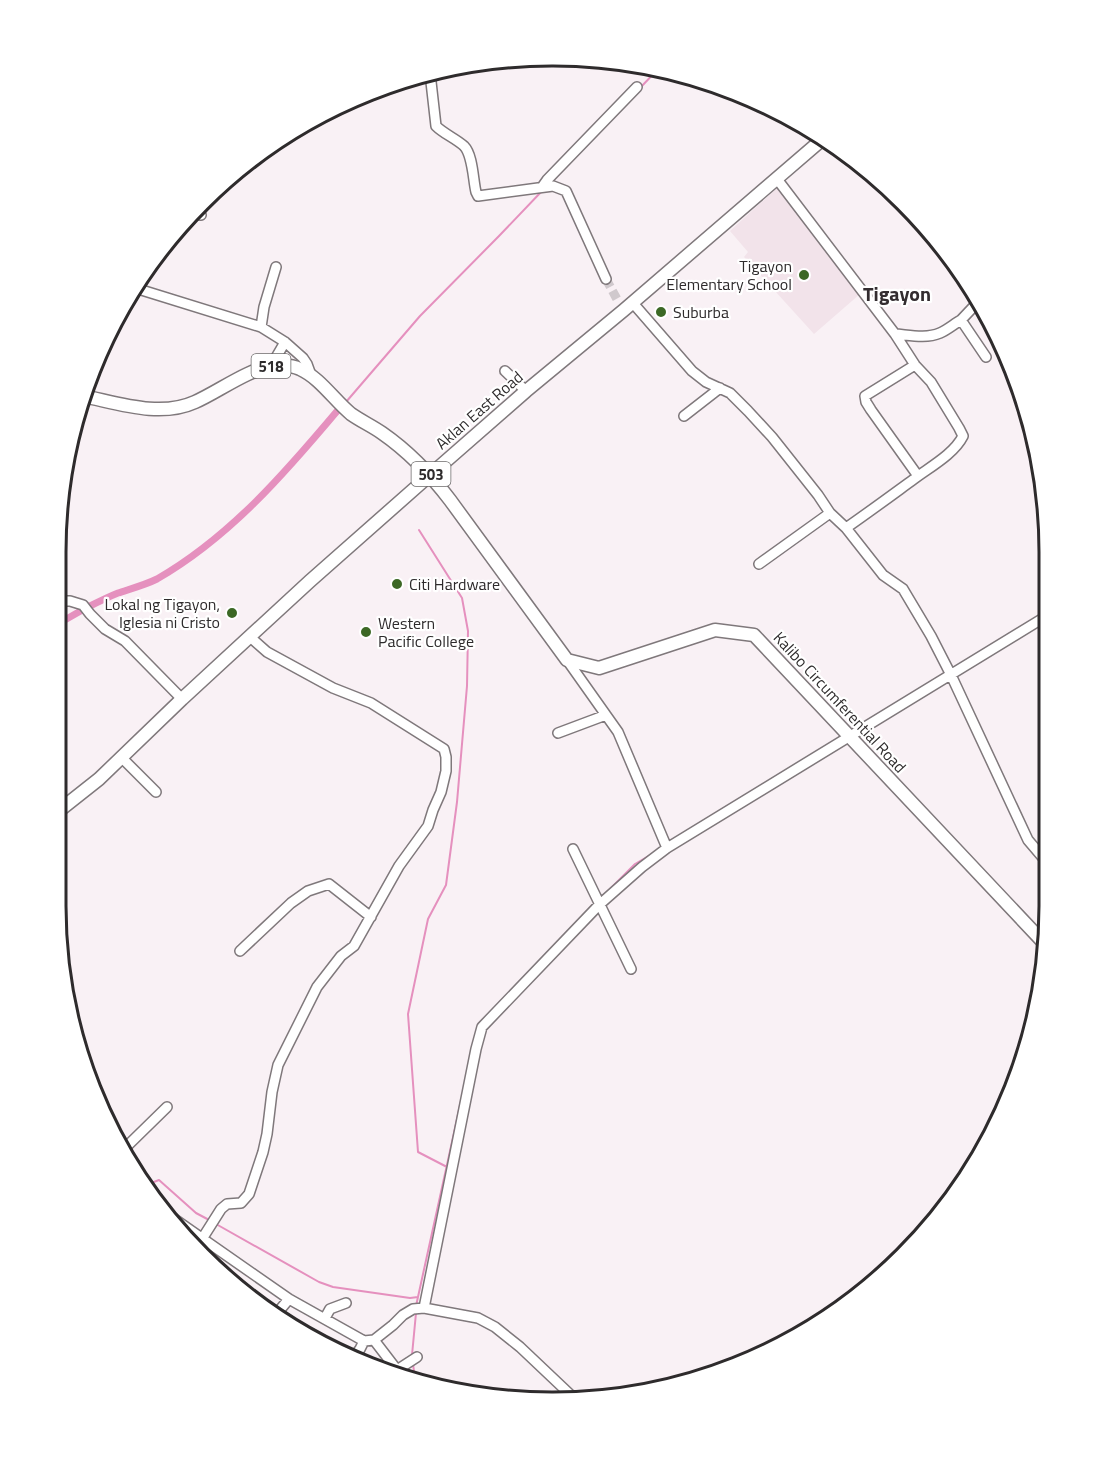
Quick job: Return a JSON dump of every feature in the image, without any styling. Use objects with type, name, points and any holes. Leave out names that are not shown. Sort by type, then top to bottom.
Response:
[{"type":"main road","name":"Aklan East Road","points":[[66,805],[99,779],[310,581],[430,475],[625,305],[817,144]]},
{"type":"main road","name":"518","points":[[92,398],[150,408],[172,408],[193,403],[249,374],[271,366],[292,366],[311,375],[350,413],[391,440],[430,475],[567,660]]},
{"type":"main road","name":"Kalibo Circumferential Road","points":[[567,660],[598,668],[715,630],[754,635],[1038,937]]},
{"type":"street","points":[[431,82],[436,126],[465,147],[471,161],[478,196],[554,186],[566,191],[606,279]]},
{"type":"street","points":[[542,187],[636,87]]},
{"type":"street","points":[[777,179],[895,334],[915,365],[931,382],[963,436],[960,442],[932,467],[846,528]]},
{"type":"street","points":[[261,327],[264,307],[276,267]]},
{"type":"street","points":[[143,290],[261,327],[285,342],[308,364],[311,375]]},
{"type":"street","points":[[625,305],[692,371],[706,382],[730,393],[772,437],[830,513],[846,528],[883,575],[896,583],[907,595],[951,675],[1028,840],[1039,853]]},
{"type":"street","points":[[895,334],[918,336],[940,333],[961,320],[973,307]]},
{"type":"street","points":[[961,320],[986,357]]},
{"type":"street","points":[[271,366],[285,342]]},
{"type":"street","points":[[915,365],[865,396],[871,410],[918,476]]},
{"type":"street","points":[[506,371],[526,391]]},
{"type":"street","points":[[684,416],[720,388]]},
{"type":"street","points":[[759,564],[830,513]]},
{"type":"street","points":[[66,601],[83,605],[105,629],[124,641],[182,699]]},
{"type":"street","points":[[424,1308],[482,1027],[598,905],[667,848],[1039,621]]},
{"type":"street","points":[[202,1239],[221,1209],[228,1204],[241,1203],[249,1194],[263,1152],[278,1065],[317,987],[341,956],[354,946],[399,866],[428,826],[446,771],[444,749],[371,703],[333,688],[267,652],[250,637]]},
{"type":"street","points":[[567,660],[618,732],[667,848]]},
{"type":"street","points":[[558,733],[606,715]]},
{"type":"street","points":[[121,757],[156,792]]},
{"type":"street","points":[[573,849],[598,905],[631,969]]},
{"type":"street","points":[[240,951],[291,903],[308,891],[329,884],[371,917]]},
{"type":"street","points":[[129,1145],[167,1107]]},
{"type":"street","points":[[192,1232],[289,1299],[342,1330],[369,1341],[392,1364]]},
{"type":"street","points":[[281,1309],[289,1299]]},
{"type":"street","points":[[325,1318],[330,1309],[346,1303]]},
{"type":"street","points":[[358,1351],[413,1309],[424,1308],[478,1318],[495,1327],[520,1347],[567,1392]]},
{"type":"street","points":[[401,1367],[417,1357]]},
{"type":"shaded area","name":"Tigayon Elementary School","points":[[778,187],[860,294],[814,334],[744,257],[748,252],[730,231]]},
{"type":"waterway","points":[[640,88],[651,76]]},
{"type":"waterway","points":[[346,402],[420,316],[542,191]]},
{"type":"waterway","points":[[88,607],[157,579],[209,544],[277,480],[338,410]]},
{"type":"waterway","points":[[419,530],[462,598],[468,631],[467,686],[457,802],[446,885],[428,919],[408,1014],[418,1152],[447,1167]]},
{"type":"waterway","points":[[66,619],[84,609]]},
{"type":"waterway","points":[[608,891],[635,864],[652,854]]},
{"type":"waterway","points":[[416,1306],[461,1101]]},
{"type":"waterway","points":[[153,1182],[159,1180],[196,1213],[211,1221]]},
{"type":"waterway","points":[[216,1224],[319,1282],[333,1287],[410,1298],[418,1297]]},
{"type":"waterway","points":[[412,1355],[416,1313]]},
{"type":"waterway","points":[[413,1364],[414,1371]]},
{"type":"tunnel","points":[[606,279],[618,301]]},
{"type":"place","name":"Tigayon Elementary School","points":[[804,275]]},
{"type":"place","name":"Suburba","points":[[661,312]]},
{"type":"place","name":"Citi Hardware","points":[[397,584]]},
{"type":"place","name":"Lokal ng Tigayon, Iglesia ni Cristo","points":[[232,613]]},
{"type":"place","name":"Western Pacific College","points":[[366,632]]},
{"type":"district","name":"Tigayon","points":[[897,293]]}]
